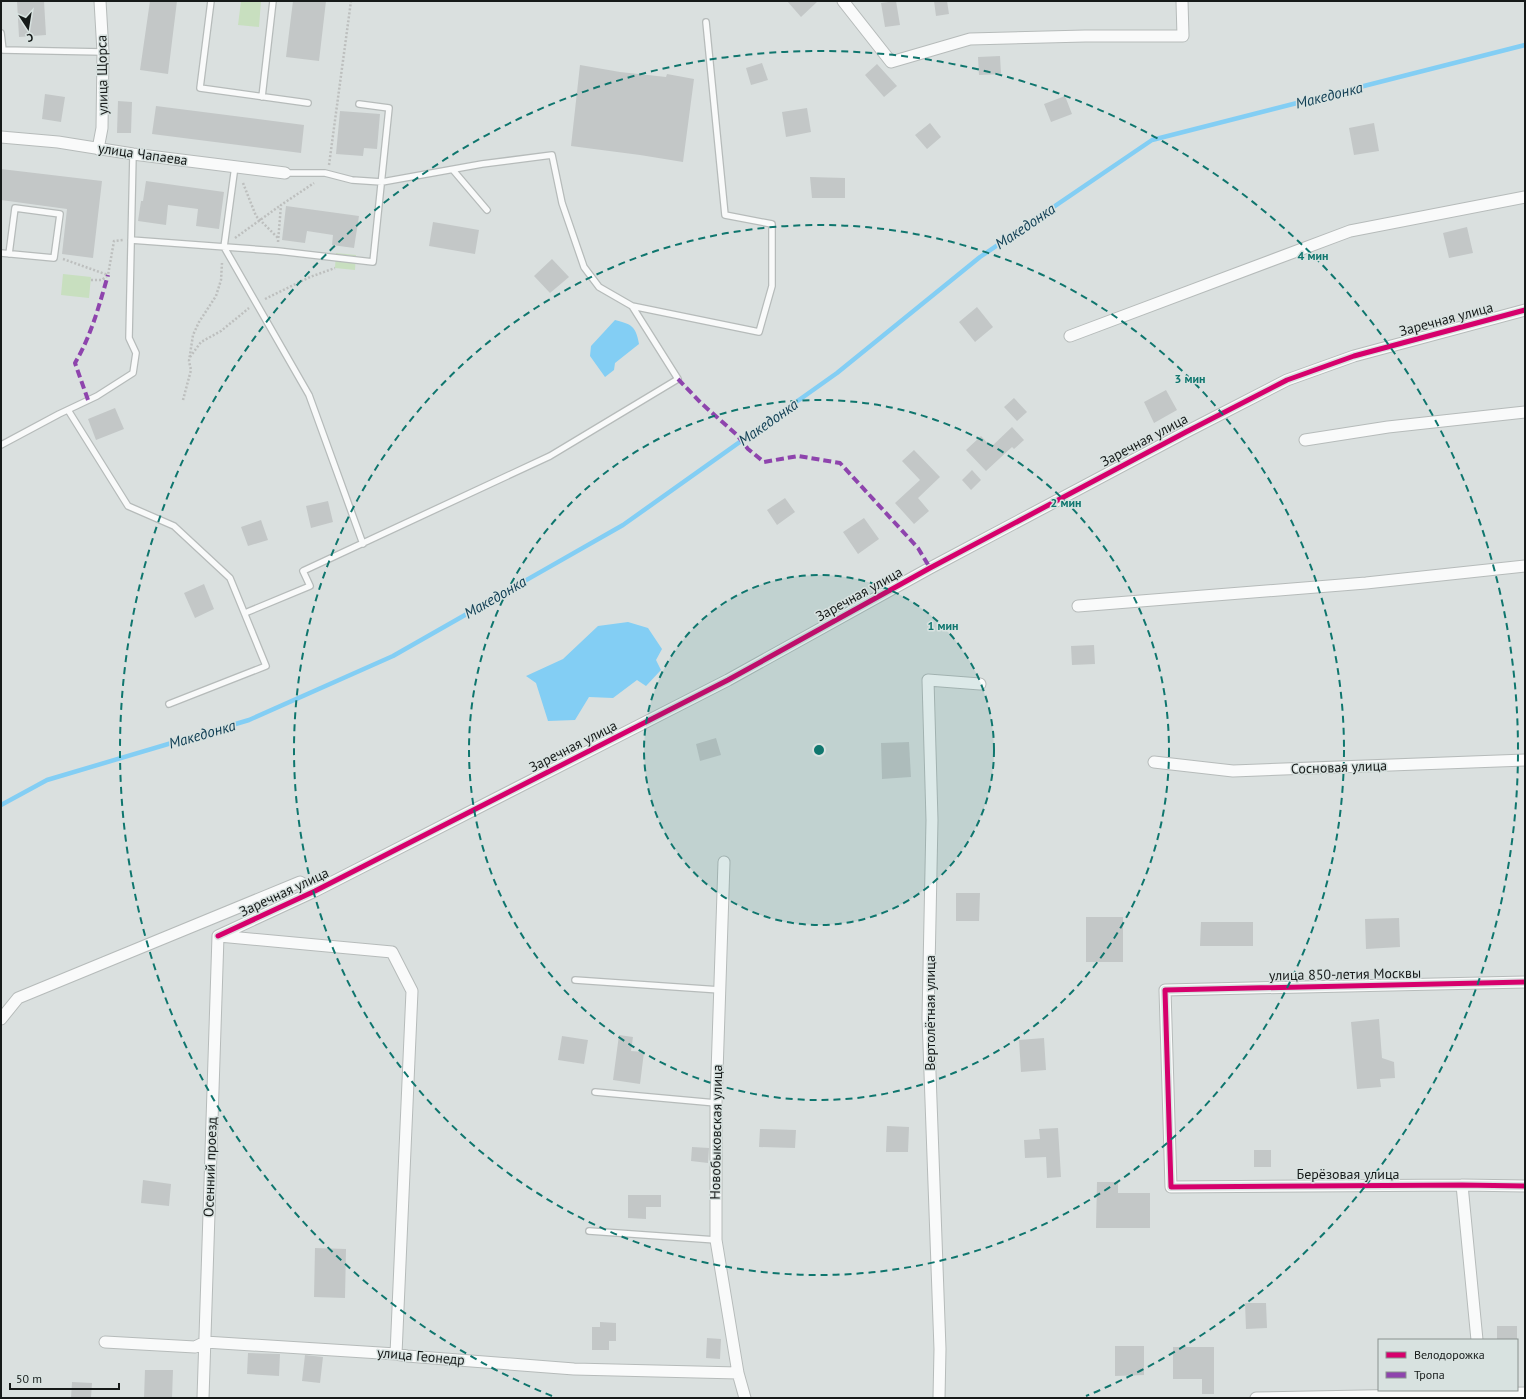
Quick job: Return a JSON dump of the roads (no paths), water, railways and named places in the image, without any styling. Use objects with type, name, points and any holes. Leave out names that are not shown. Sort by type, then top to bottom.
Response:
[{"type":"street","name":"улица Щорса","points":[[98,148],[102,128],[103,52],[100,1]]},
{"type":"street","points":[[843,1],[891,62],[970,39],[1085,36],[1183,36],[1182,1]]},
{"type":"street","name":"улица Чапаева","points":[[1,137],[58,142],[133,154],[284,173]]},
{"type":"street","points":[[1070,336],[1350,231],[1525,197]]},
{"type":"street","name":"Заречная улица","points":[[218,936],[315,891],[728,680],[930,568],[1287,380],[1354,356],[1525,310]]},
{"type":"street","points":[[1305,440],[1388,427],[1525,412]]},
{"type":"street","points":[[1078,606],[1366,583],[1525,566]]},
{"type":"street","name":"Вертолётная улица","points":[[939,1398],[940,1349],[928,1018],[932,820],[928,680],[980,684]]},
{"type":"street","name":"Сосновая улица","points":[[1154,762],[1233,771],[1525,760]]},
{"type":"street","name":"Новобыковская улица","points":[[724,862],[716,1103],[716,1240],[738,1373],[746,1398]]},
{"type":"street","points":[[1,1019],[18,998],[300,882],[315,891]]},
{"type":"street","points":[[218,936],[392,952],[412,991],[396,1354]]},
{"type":"street","name":"Осенний проезд","points":[[203,1398],[218,936]]},
{"type":"street","name":"улица 850-летия Москвы","points":[[1171,1187],[1165,990],[1525,982]]},
{"type":"street","points":[[1462,1185],[1477,1339]]},
{"type":"street","name":"Берёзовая улица","points":[[1171,1187],[1525,1186]]},
{"type":"street","name":"улица Геонедр","points":[[105,1342],[194,1347],[205,1342],[396,1354],[574,1369],[738,1373]]},
{"type":"street","points":[[1256,1398],[1289,1396],[1525,1394]]},
{"type":"lane","points":[[211,1],[200,88],[308,103]]},
{"type":"lane","points":[[262,97],[273,1]]},
{"type":"lane","points":[[284,173],[328,173],[352,180],[382,182],[482,164],[552,155],[562,203],[584,267],[599,287],[632,306],[759,332],[772,286],[772,224],[725,215],[706,22]]},
{"type":"lane","points":[[1,33],[3,50],[103,52]]},
{"type":"lane","points":[[131,240],[278,251],[374,262],[389,108],[359,104]]},
{"type":"lane","points":[[1,445],[97,396],[133,373],[136,353],[129,338],[133,154]]},
{"type":"lane","points":[[236,167],[224,247],[309,395],[363,544]]},
{"type":"lane","points":[[453,170],[487,210]]},
{"type":"lane","points":[[1,253],[9,254],[54,258],[60,214],[15,208],[9,254]]},
{"type":"lane","points":[[245,613],[310,586],[303,571],[550,456],[678,379],[632,306]]},
{"type":"lane","points":[[68,410],[128,506],[174,526],[230,578],[266,666],[169,704]]},
{"type":"lane","points":[[575,980],[720,990]]},
{"type":"lane","points":[[595,1092],[716,1103]]},
{"type":"lane","points":[[589,1231],[716,1240]]},
{"type":"water","points":[[615,320],[632,327],[636,333],[639,344],[615,363],[614,370],[605,377],[590,356],[591,346]]},
{"type":"water","points":[[628,622],[648,628],[662,649],[656,660],[661,670],[646,686],[637,680],[613,698],[589,697],[575,720],[548,721],[536,683],[526,676],[563,659],[598,626]]},
{"type":"waterway","name":"Македонка","points":[[1,805],[47,780],[249,720],[393,656],[623,525],[837,373],[980,257],[1152,140],[1525,45]]}]
